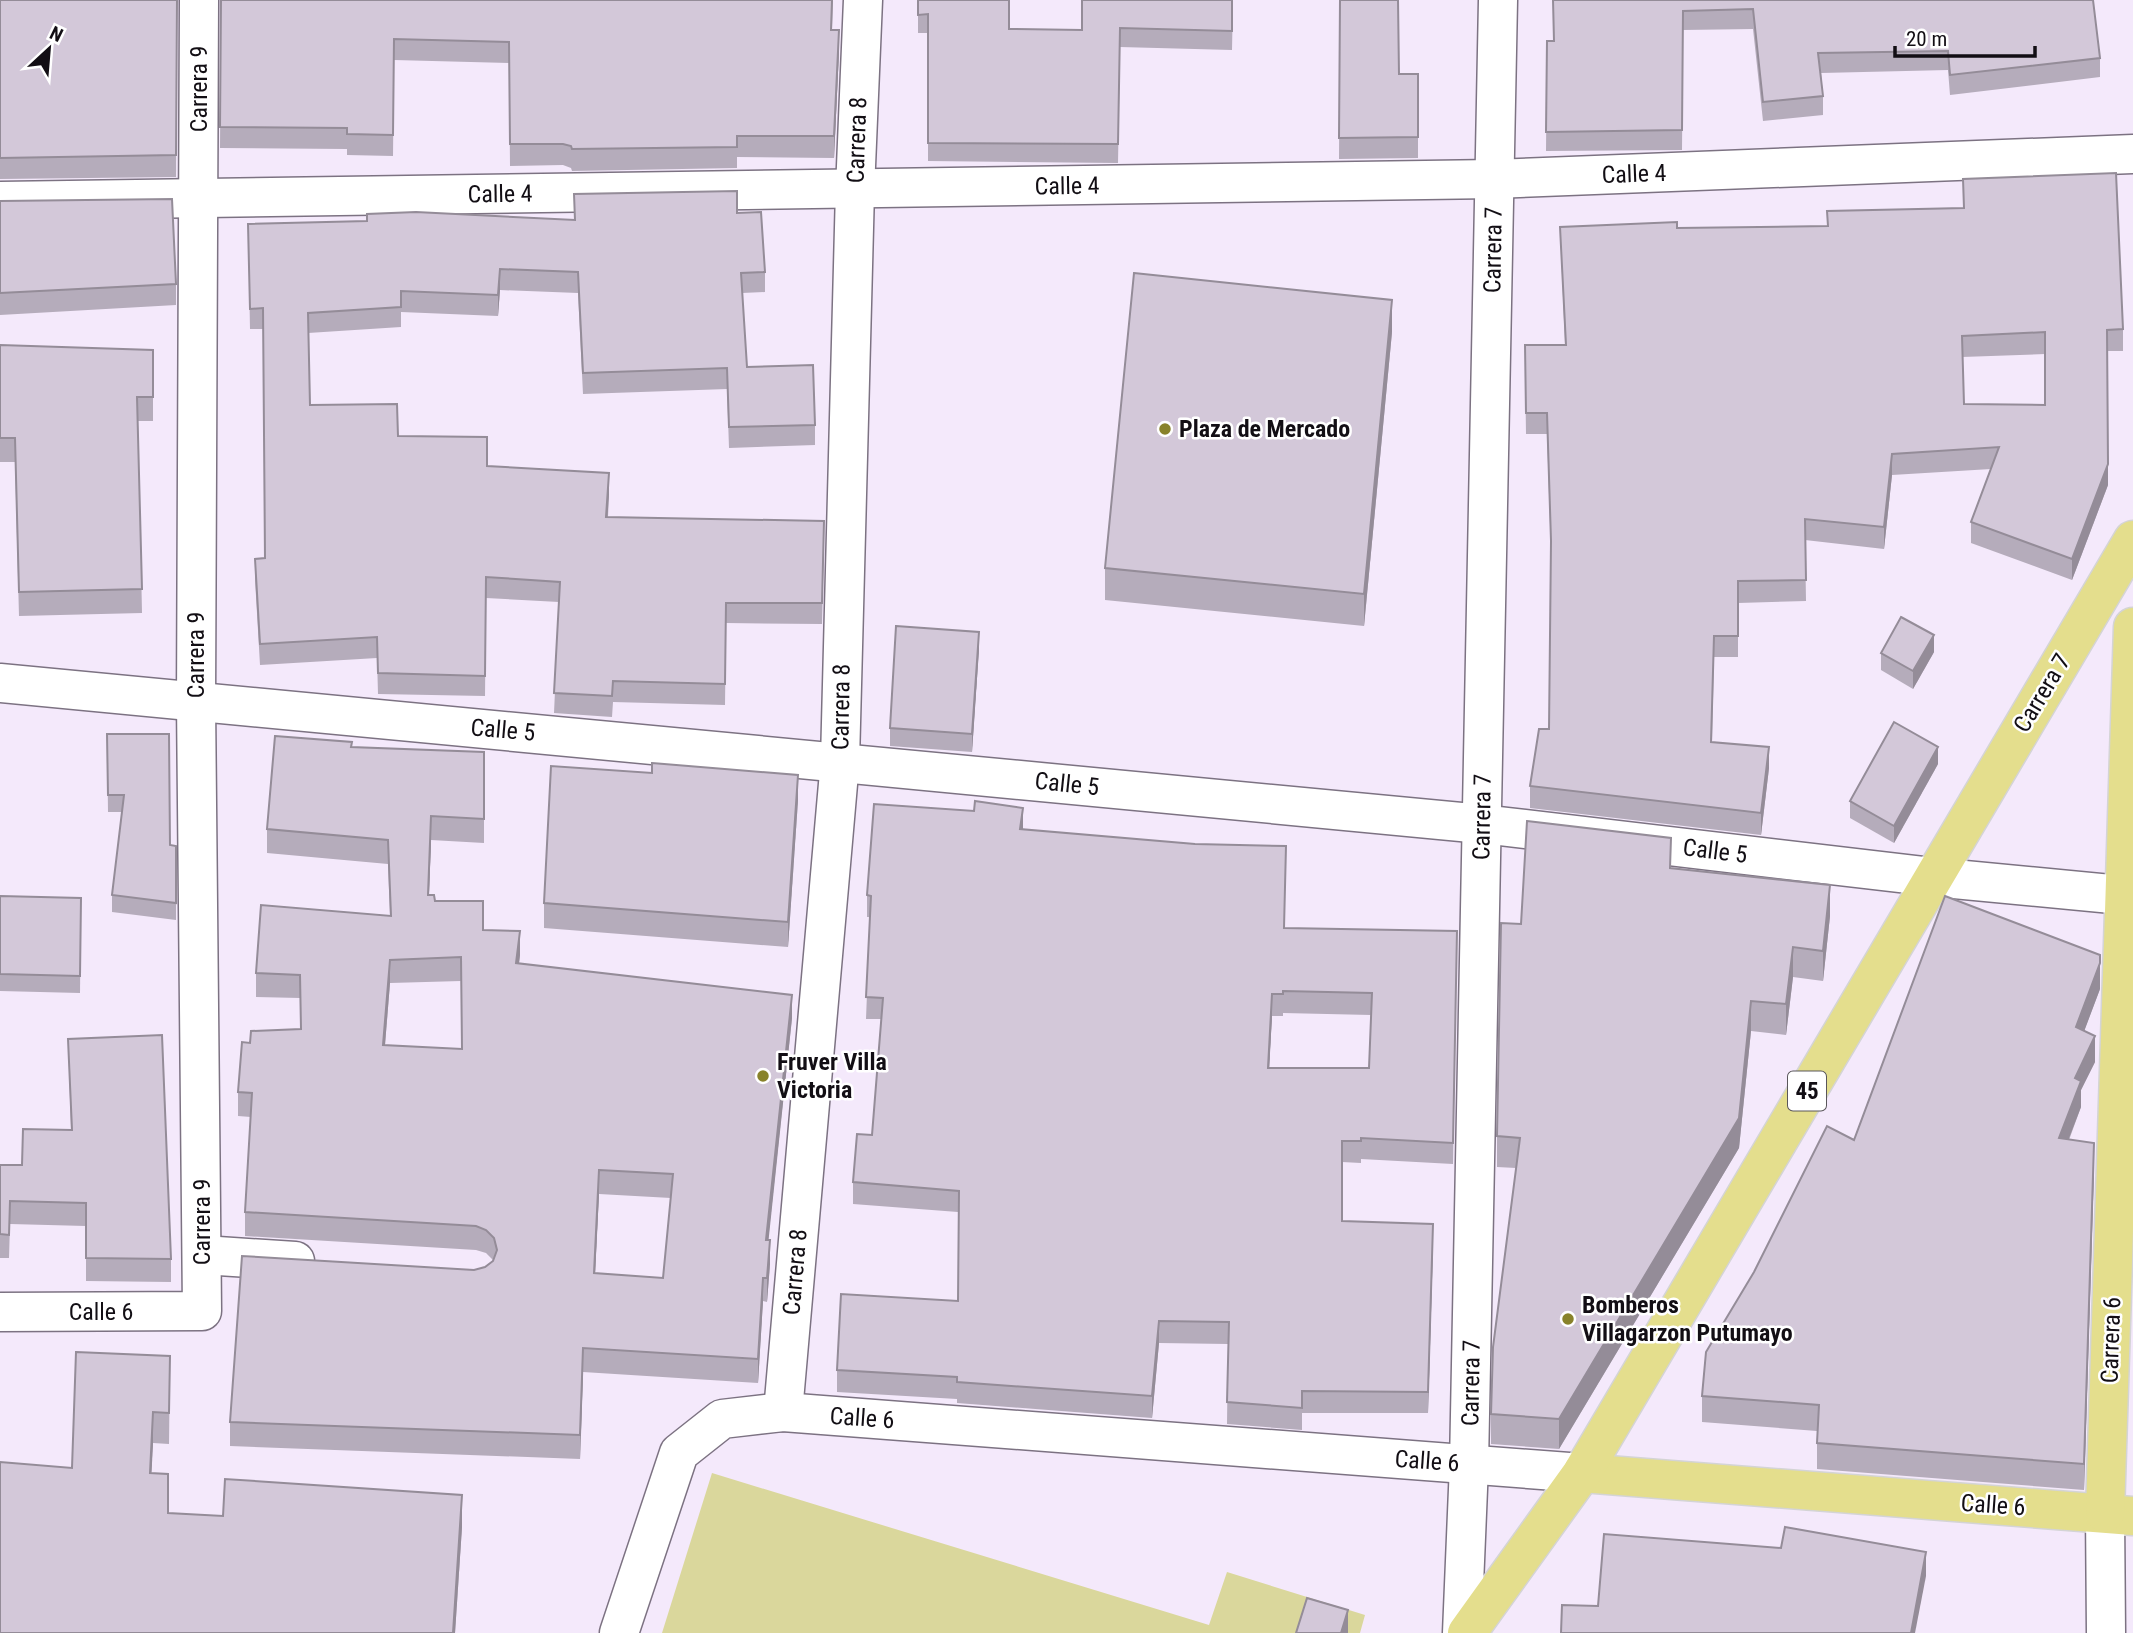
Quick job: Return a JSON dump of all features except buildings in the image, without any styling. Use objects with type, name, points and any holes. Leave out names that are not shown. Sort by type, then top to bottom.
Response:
[{"type":"main road","name":"Carrera 7","points":[[1464,1633],[1582,1473],[2133,540]]},
{"type":"main road","name":"Carrera 6","points":[[2119,1514],[2133,627]]},
{"type":"main road","name":"Calle 6","points":[[1582,1473],[2119,1514]]},
{"type":"street","name":"Carrera 9","points":[[199,0],[196,702],[202,1311]]},
{"type":"street","name":"Carrera 8","points":[[783,1412],[839,761],[863,0]]},
{"type":"street","name":"Carrera 7","points":[[1464,1633],[1498,0]]},
{"type":"street","name":"Calle 4","points":[[0,201],[1494,179],[2133,154]]},
{"type":"street","name":"Calle 5","points":[[0,683],[1482,824],[1933,877],[2129,895]]},
{"type":"street","points":[[203,1255],[325,1263]]},
{"type":"street","name":"Calle 6","points":[[0,1312],[202,1311]]},
{"type":"street","name":"Calle 6","points":[[619,1633],[679,1453],[722,1419],[783,1412],[1582,1473]]},
{"type":"street","name":"Carrera 6","points":[[2106,1633],[2119,1514]]},
{"type":"shaded area","points":[[712,1473],[1209,1625],[1227,1572],[1365,1615],[1360,1633],[662,1633]]},
{"type":"place","name":"Plaza de Mercado","points":[[1165,429]]},
{"type":"place","name":"Fruver Villa Victoria","points":[[763,1076]]},
{"type":"place","name":"Bomberos Villagarzon Putumayo","points":[[1568,1319]]}]
